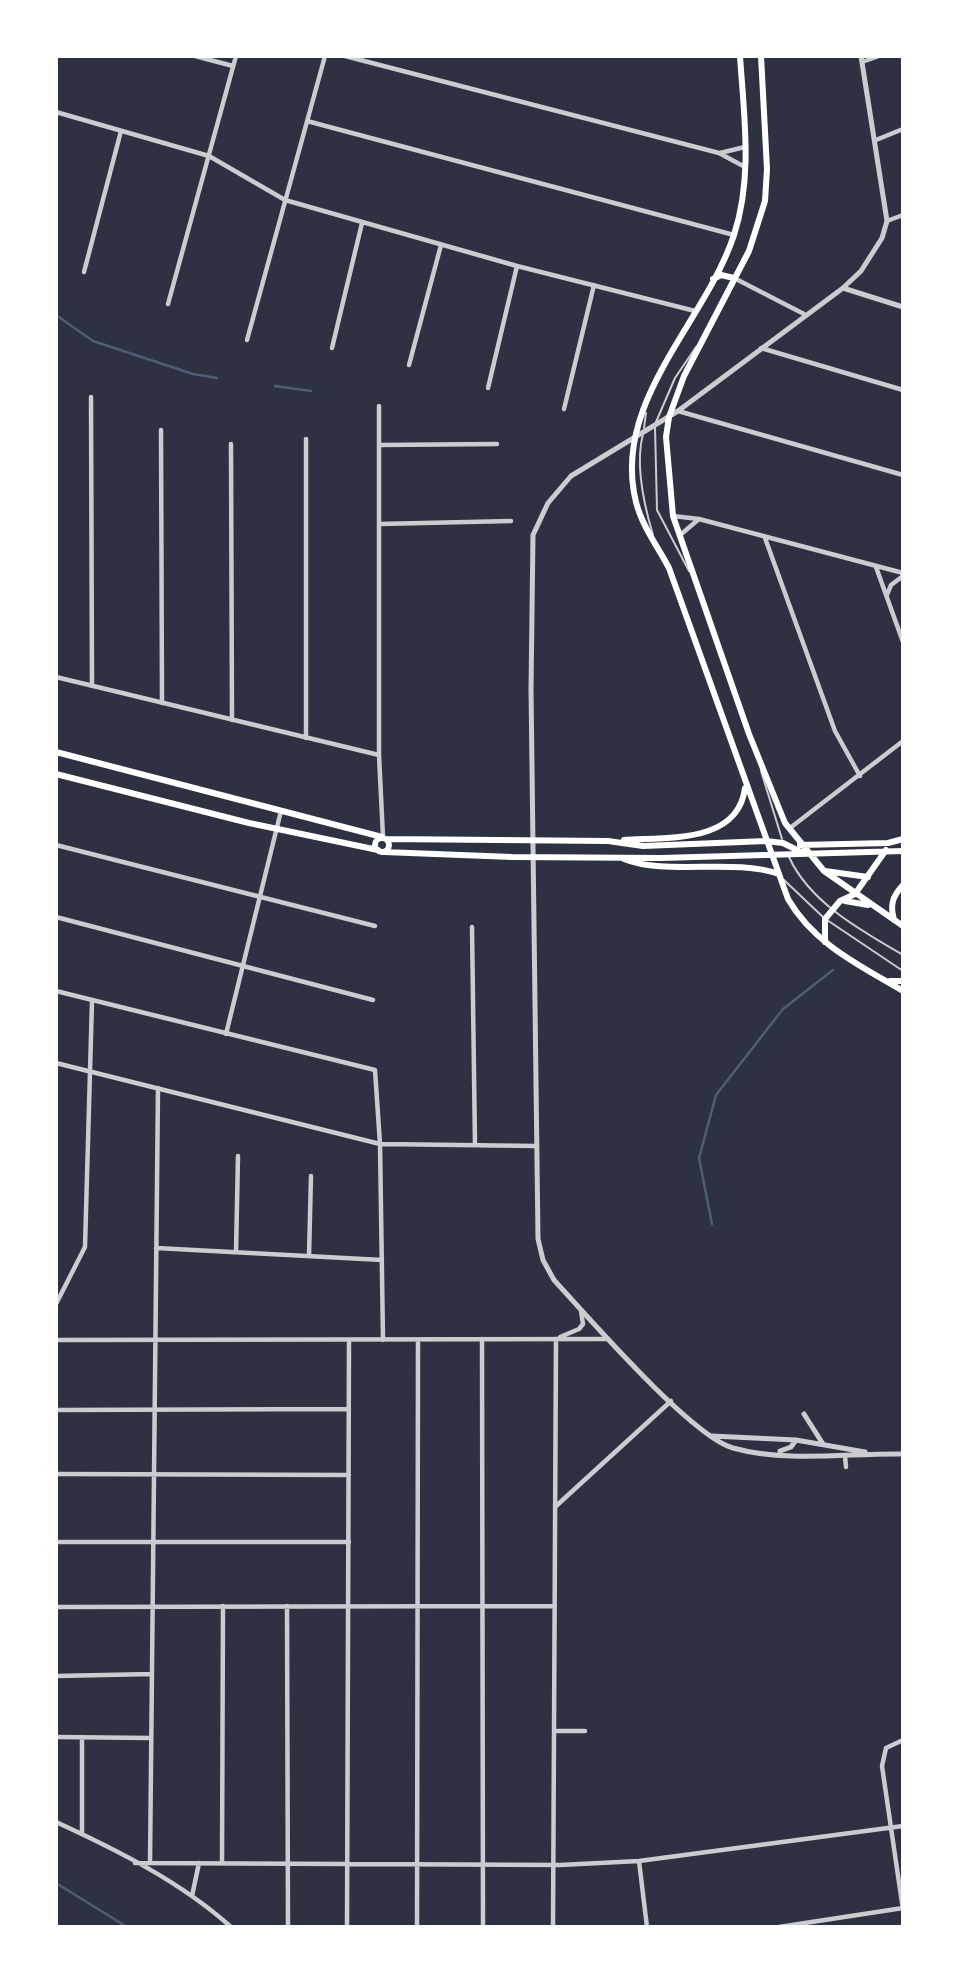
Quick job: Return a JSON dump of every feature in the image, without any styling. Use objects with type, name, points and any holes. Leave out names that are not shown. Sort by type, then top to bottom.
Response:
[{"type":"main road","points":[[740,56],[746,146],[743,200],[734,235],[645,405],[632,450],[634,492],[642,520],[669,568],[745,786],[797,914],[825,942],[903,991]]},
{"type":"main road","points":[[761,56],[765,201],[757,231],[680,384],[669,417],[666,437],[673,516],[774,800],[790,828],[824,871],[903,926]]},
{"type":"main road","points":[[712,280],[721,275],[734,278]]},
{"type":"main road","points":[[56,752],[384,838],[608,841],[693,835],[714,830],[729,821],[738,812],[745,786]]},
{"type":"main road","points":[[56,774],[277,830],[381,851],[534,858],[903,851]]},
{"type":"main road","points":[[381,851],[375,843],[384,838]]},
{"type":"main road","points":[[381,851],[389,847],[384,838]]},
{"type":"main road","points":[[608,841],[643,846],[867,844],[903,839]]},
{"type":"main road","points":[[825,942],[825,919],[832,909],[840,901],[856,894],[883,853],[903,839]]},
{"type":"main road","points":[[643,846],[766,841],[783,843],[812,859]]},
{"type":"main road","points":[[620,857],[630,861],[743,867],[779,874]]},
{"type":"main road","points":[[824,871],[868,877]]},
{"type":"main road","points":[[895,922],[890,907],[895,894],[903,885]]},
{"type":"main road","points":[[840,901],[852,900],[873,906]]},
{"type":"main road","points":[[881,979],[903,981]]},
{"type":"street","points":[[195,56],[233,66]]},
{"type":"street","points":[[168,304],[236,56]]},
{"type":"street","points":[[247,340],[325,56]]},
{"type":"street","points":[[345,56],[719,153],[746,168]]},
{"type":"street","points":[[879,56],[861,59],[887,221],[882,239],[861,271],[843,288],[804,314],[678,411],[560,486],[533,536],[538,1239],[543,1260],[554,1280],[581,1310],[671,1401],[712,1436],[730,1447],[774,1453],[845,1456],[869,1453],[903,1454]]},
{"type":"street","points":[[56,112],[209,156],[285,201],[517,266],[695,311]]},
{"type":"street","points":[[307,121],[734,235]]},
{"type":"street","points":[[876,140],[903,129]]},
{"type":"street","points":[[84,272],[121,131]]},
{"type":"street","points":[[719,153],[746,146]]},
{"type":"street","points":[[887,221],[903,215]]},
{"type":"street","points":[[332,348],[362,223]]},
{"type":"street","points":[[410,365],[441,244]]},
{"type":"street","points":[[488,388],[517,266]]},
{"type":"street","points":[[734,278],[804,314]]},
{"type":"street","points":[[564,408],[593,285]]},
{"type":"street","points":[[843,288],[903,307]]},
{"type":"street","points":[[761,348],[903,390]]},
{"type":"street","points":[[91,397],[92,686]]},
{"type":"street","points":[[379,406],[379,755],[384,838]]},
{"type":"street","points":[[678,411],[903,475]]},
{"type":"street","points":[[161,430],[162,703]]},
{"type":"street","points":[[306,439],[306,738]]},
{"type":"street","points":[[232,444],[232,720]]},
{"type":"street","points":[[379,445],[498,444]]},
{"type":"street","points":[[673,516],[699,519],[903,575]]},
{"type":"street","points":[[679,536],[699,519]]},
{"type":"street","points":[[379,524],[511,521]]},
{"type":"street","points":[[765,538],[835,731],[860,776]]},
{"type":"street","points":[[876,567],[903,642]]},
{"type":"street","points":[[887,600],[891,585],[903,575]]},
{"type":"street","points":[[56,677],[379,755]]},
{"type":"street","points":[[790,828],[903,741]]},
{"type":"street","points":[[226,1034],[282,810]]},
{"type":"street","points":[[56,845],[375,926]]},
{"type":"street","points":[[56,917],[373,1000]]},
{"type":"street","points":[[472,927],[475,1145]]},
{"type":"street","points":[[56,991],[375,1070],[380,1144],[383,1339]]},
{"type":"street","points":[[56,1304],[85,1247],[92,1000]]},
{"type":"street","points":[[56,1063],[380,1144],[537,1146]]},
{"type":"street","points":[[150,1863],[158,1088]]},
{"type":"street","points":[[236,1252],[239,1156]]},
{"type":"street","points":[[309,1256],[311,1176]]},
{"type":"street","points":[[156,1248],[382,1260]]},
{"type":"street","points":[[556,1339],[579,1329],[583,1324],[581,1310]]},
{"type":"street","points":[[418,1339],[418,1927]]},
{"type":"street","points":[[482,1339],[483,1927]]},
{"type":"street","points":[[553,1927],[556,1339]]},
{"type":"street","points":[[56,1340],[611,1339]]},
{"type":"street","points":[[347,1927],[349,1340]]},
{"type":"street","points":[[554,1508],[671,1401]]},
{"type":"street","points":[[56,1410],[349,1409]]},
{"type":"street","points":[[804,1414],[823,1444]]},
{"type":"street","points":[[712,1436],[796,1440],[869,1453]]},
{"type":"street","points":[[774,1453],[788,1449],[796,1440]]},
{"type":"street","points":[[845,1456],[846,1467]]},
{"type":"street","points":[[56,1474],[349,1475]]},
{"type":"street","points":[[56,1542],[349,1542]]},
{"type":"street","points":[[222,1863],[223,1606]]},
{"type":"street","points":[[287,1606],[288,1927]]},
{"type":"street","points":[[56,1607],[555,1606]]},
{"type":"street","points":[[56,1676],[152,1674]]},
{"type":"street","points":[[554,1731],[585,1731]]},
{"type":"street","points":[[56,1737],[151,1738]]},
{"type":"street","points":[[82,1737],[82,1834]]},
{"type":"street","points":[[779,1927],[903,1909],[882,1766],[886,1748],[903,1740]]},
{"type":"street","points":[[56,1822],[192,1896],[227,1926]]},
{"type":"street","points":[[135,1863],[553,1865],[639,1861],[903,1826]]},
{"type":"street","points":[[639,1861],[648,1927]]},
{"type":"street","points":[[192,1896],[199,1863]]},
{"type":"lane","points":[[695,581],[657,510],[655,426],[675,378],[708,329]]},
{"type":"lane","points":[[645,405],[640,444],[643,486],[656,543]]},
{"type":"lane","points":[[749,734],[783,843],[801,878],[832,909],[903,956]]},
{"type":"lane","points":[[779,874],[825,919],[903,971]]},
{"type":"waterway","points":[[56,315],[93,341],[193,374],[217,378]]},
{"type":"waterway","points":[[275,386],[311,391]]},
{"type":"waterway","points":[[712,1224],[699,1158],[716,1095],[783,1009],[833,970]]},
{"type":"waterway","points":[[56,1883],[127,1927]]}]
